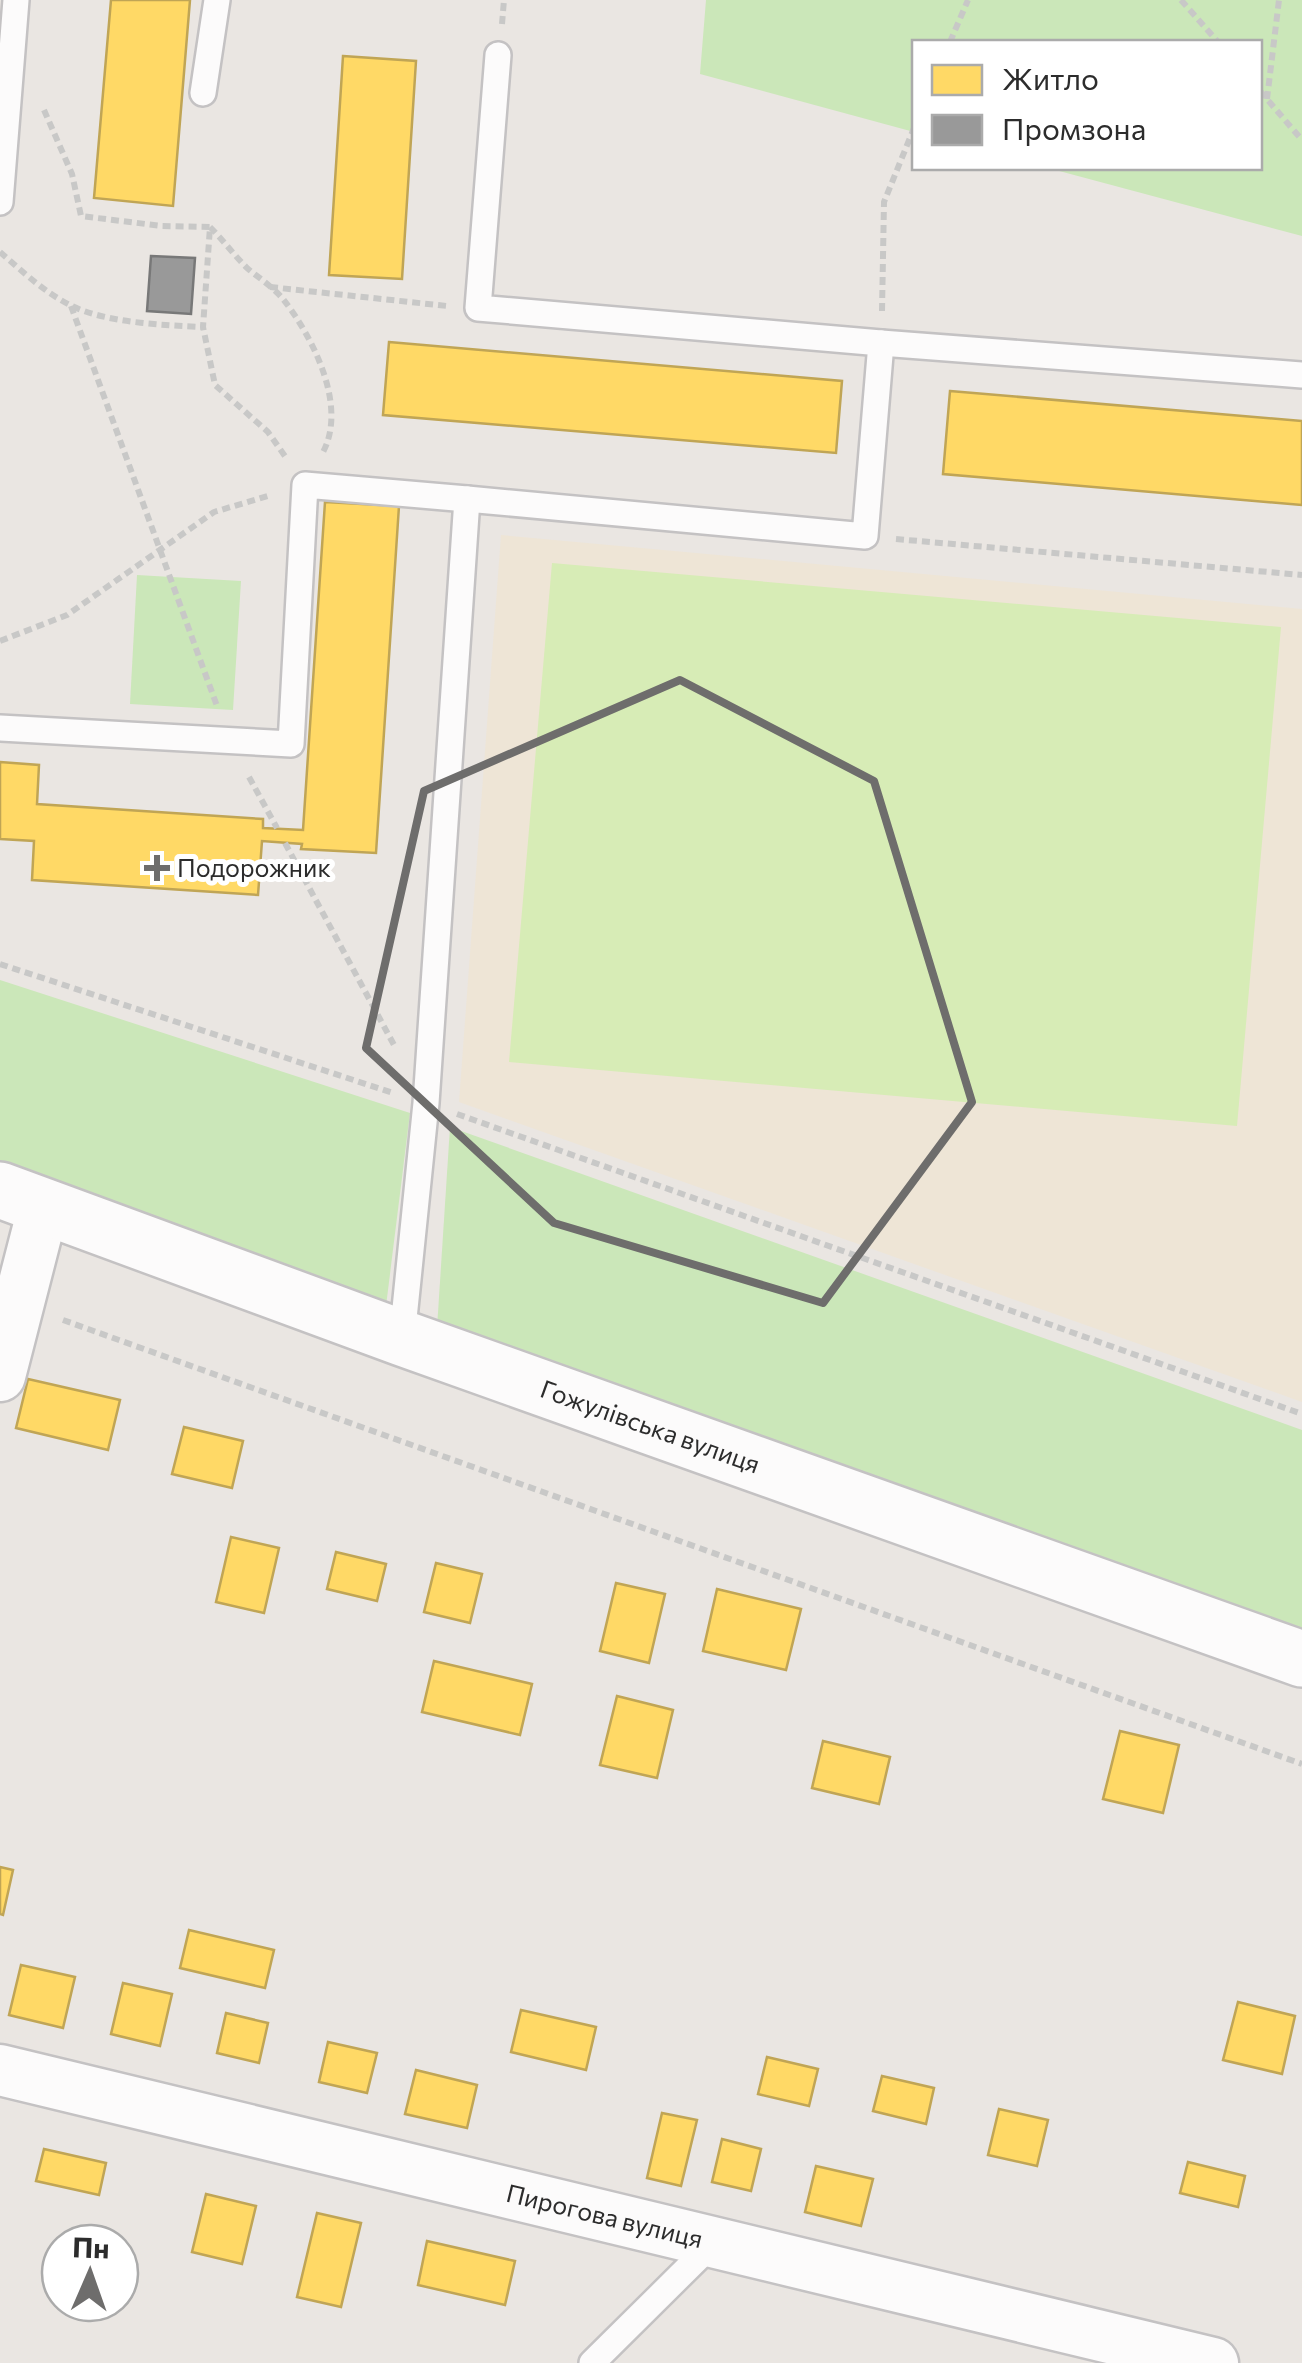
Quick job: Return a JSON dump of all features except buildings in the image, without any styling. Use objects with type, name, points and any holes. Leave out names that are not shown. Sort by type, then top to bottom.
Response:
[{"type":"street","name":"Гожулівська вулиця","points":[[22,1197],[402,1338],[1302,1659]]},
{"type":"street","points":[[0,1376],[19,1304],[22,1197]]},
{"type":"street","name":"Пирогова вулиця","points":[[0,2070],[1212,2363]]},
{"type":"lane","points":[[0,202],[16,0]]},
{"type":"lane","points":[[203,93],[217,0]]},
{"type":"lane","points":[[498,55],[478,308],[1302,375]]},
{"type":"lane","points":[[0,728],[291,744],[305,485],[864,536],[881,343]]},
{"type":"lane","points":[[402,1338],[426,1103],[467,500]]},
{"type":"lane","points":[[592,2363],[714,2242]]},
{"type":"path","points":[[951,40],[968,0]]},
{"type":"path","points":[[1181,0],[1216,40]]},
{"type":"path","points":[[1267,99],[1279,0]]},
{"type":"path","points":[[0,641],[67,615],[214,512],[305,485],[329,441],[332,408],[307,334],[280,296],[210,226],[162,226],[81,216],[72,174],[29,76],[9,70]]},
{"type":"path","points":[[1262,93],[1302,140]]},
{"type":"path","points":[[881,343],[884,202],[912,133]]},
{"type":"path","points":[[210,226],[203,328],[215,385],[268,432],[305,485]]},
{"type":"path","points":[[0,252],[34,282],[71,306],[117,318],[203,328]]},
{"type":"path","points":[[270,286],[478,308]]},
{"type":"path","points":[[71,306],[229,740],[277,828]]},
{"type":"path","points":[[864,536],[1302,575]]},
{"type":"path","points":[[285,843],[426,1103]]},
{"type":"path","points":[[0,964],[426,1103],[1302,1414]]},
{"type":"path","points":[[19,1304],[1302,1764]]},
{"type":"highlighted area","points":[[680,680],[874,781],[972,1102],[823,1303],[554,1223],[366,1048],[424,791]]},
{"type":"shaded area","points":[[501,535],[1302,609],[1302,1402],[459,1102]]},
{"type":"green space","points":[[706,0],[1302,0],[1302,236],[1055,170],[1262,170],[1262,40],[912,40],[912,131],[700,74]]},
{"type":"green space","points":[[552,563],[1281,627],[1237,1126],[509,1062]]},
{"type":"green space","points":[[137,575],[241,581],[233,710],[130,704]]},
{"type":"green space","points":[[0,980],[410,1113],[385,1314],[0,1175]]},
{"type":"green space","points":[[450,1127],[1302,1430],[1302,1637],[437,1328]]},
{"type":"place","name":"Подорожник","points":[[157,868]]}]
